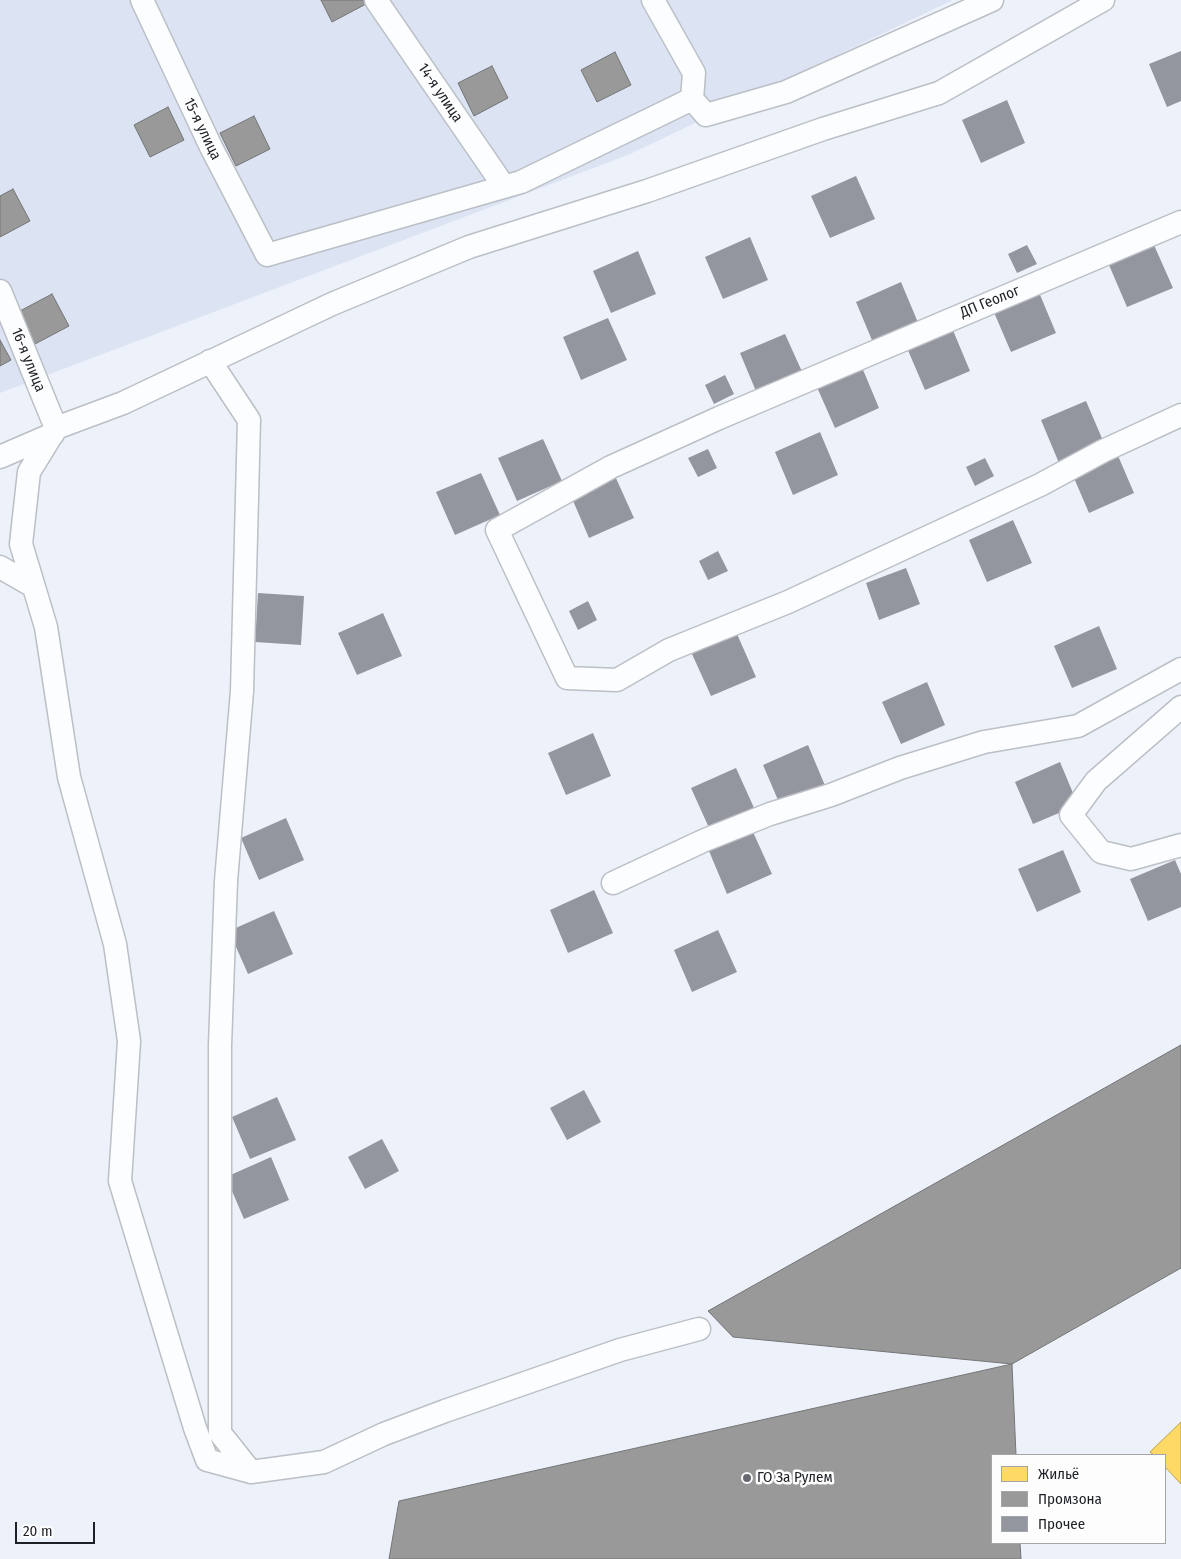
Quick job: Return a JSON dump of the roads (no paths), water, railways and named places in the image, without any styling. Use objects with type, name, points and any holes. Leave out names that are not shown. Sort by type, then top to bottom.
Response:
[{"type":"street","name":"15-я улица","points":[[142,0],[211,147],[267,255],[503,185]]},
{"type":"street","name":"14-я улица","points":[[376,0],[503,185]]},
{"type":"street","points":[[653,0],[694,73],[692,99],[706,115],[786,92],[992,0]]},
{"type":"street","points":[[0,457],[54,431],[123,403],[332,304],[470,247],[647,191],[823,128],[939,93],[1103,0]]},
{"type":"street","points":[[503,185],[521,182],[692,99]]},
{"type":"street","name":"ДП Геолог","points":[[1181,222],[873,351],[800,385],[719,418],[611,468],[497,530],[567,678],[617,680],[669,650],[788,602],[1040,485],[1103,451],[1181,415]]},
{"type":"street","name":"16-я улица","points":[[0,291],[54,431]]},
{"type":"street","points":[[210,361],[248,420],[242,691],[226,882],[220,1045],[220,1433],[251,1472]]},
{"type":"street","points":[[54,431],[29,472],[22,544],[46,627],[69,777],[115,944],[129,1041],[120,1181],[195,1428],[207,1460],[251,1472],[324,1462],[384,1434],[445,1411],[620,1350],[699,1329]]},
{"type":"street","points":[[0,567],[33,586]]},
{"type":"street","points":[[613,883],[705,840],[770,814],[831,795],[900,768],[984,742],[1078,726],[1181,669]]},
{"type":"street","points":[[1181,707],[1096,781],[1071,815],[1101,852],[1131,859],[1181,846]]},
{"type":"place","name":"ГО За Рулем","points":[[747,1478]]}]
